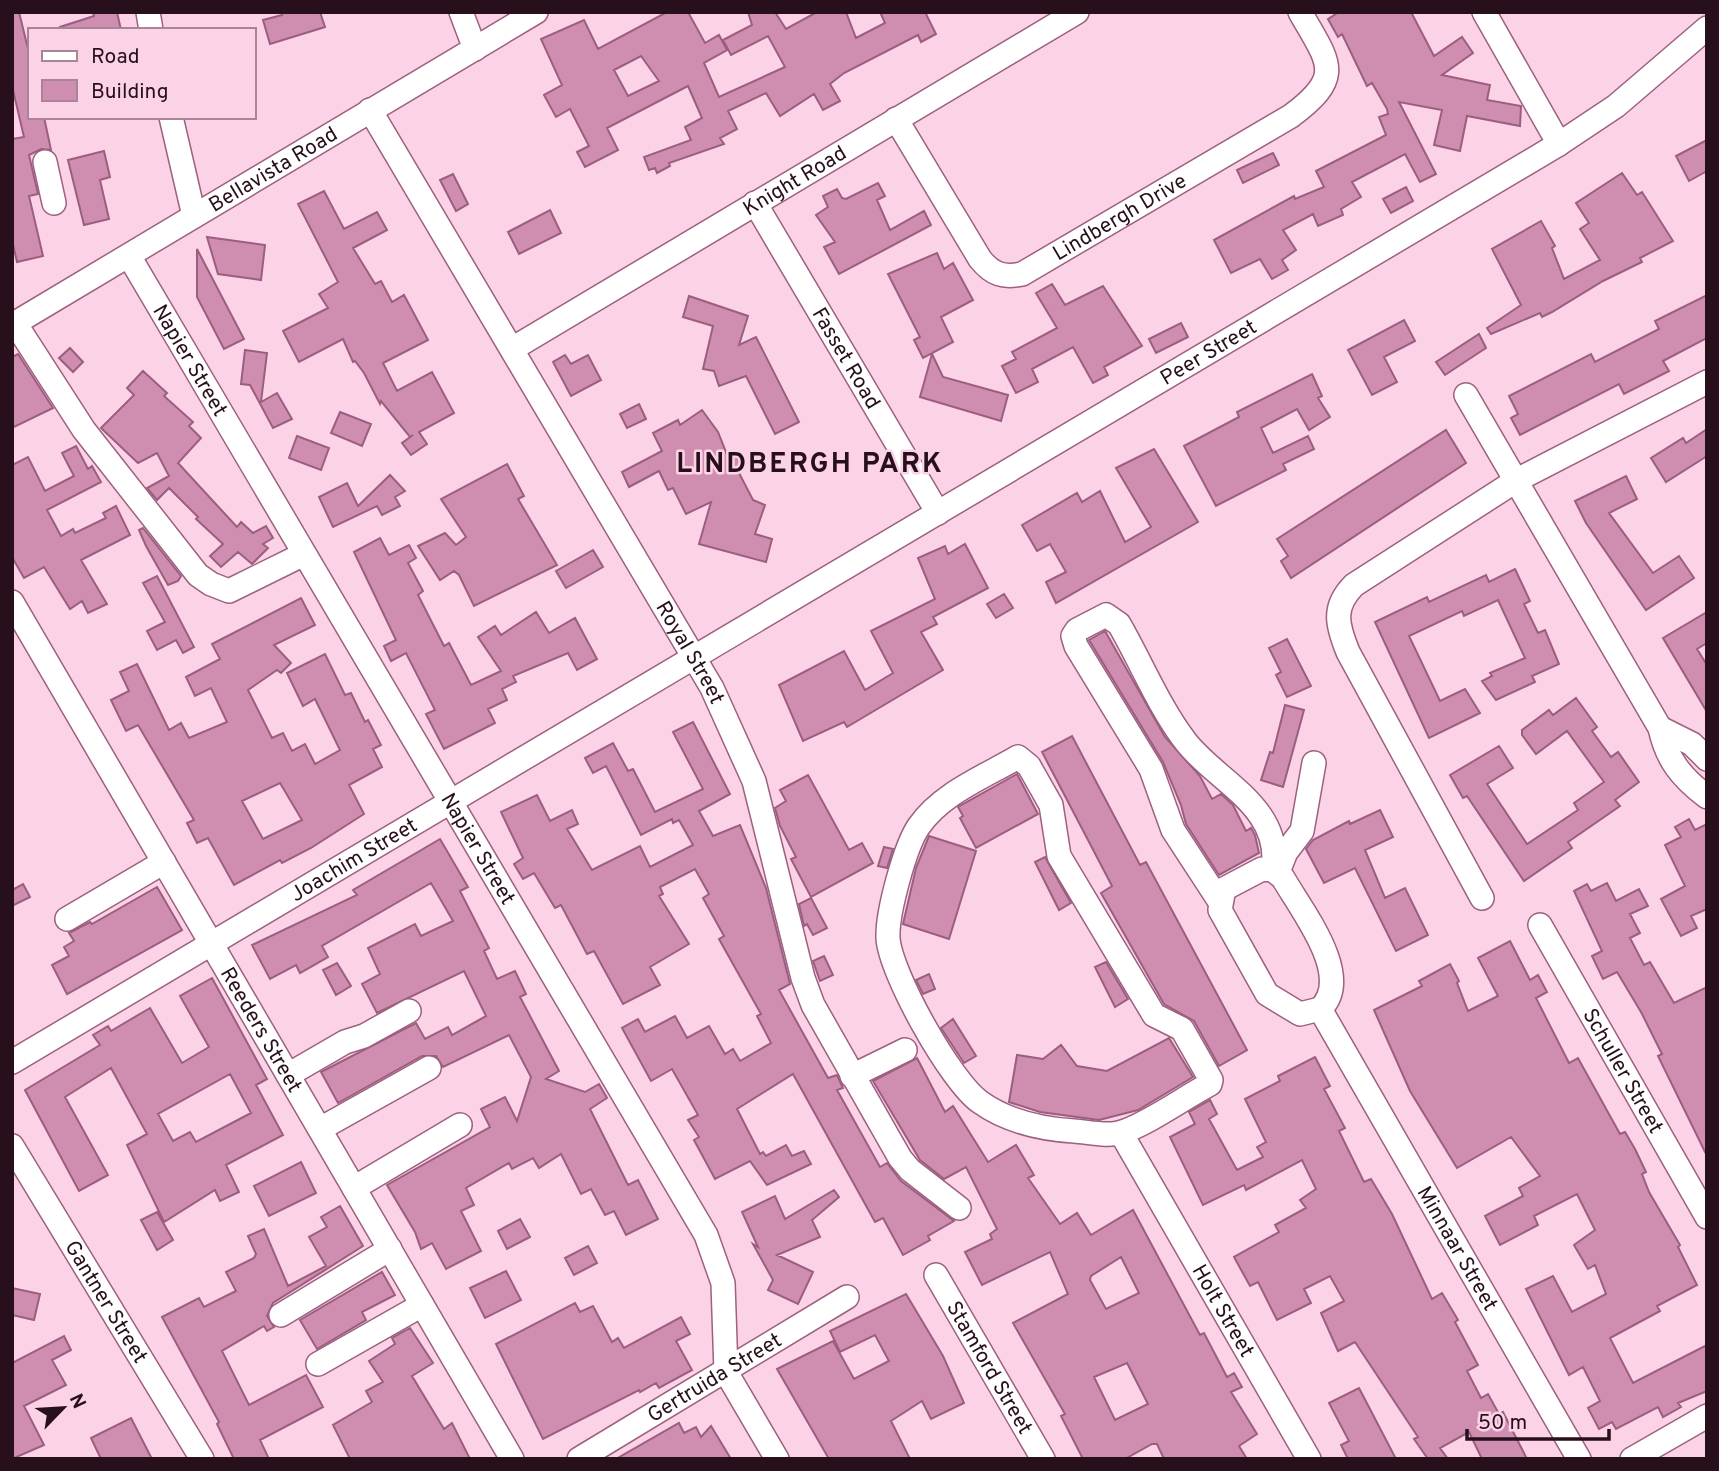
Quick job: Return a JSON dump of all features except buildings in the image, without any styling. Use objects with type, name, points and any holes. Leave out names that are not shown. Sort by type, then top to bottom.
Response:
[{"type":"street","points":[[461,12],[475,49]]},
{"type":"street","name":"Bellavista Road","points":[[14,324],[536,12]]},
{"type":"street","name":"Knight Road","points":[[512,349],[1077,12]]},
{"type":"street","name":"Lindbergh Drive","points":[[896,119],[980,259],[989,270],[1000,275],[1022,274],[1291,116],[1315,99],[1325,86],[1328,71],[1324,54],[1300,12]]},
{"type":"street","points":[[1484,12],[1559,144]]},
{"type":"street","name":"Peer Street","points":[[695,655],[1559,144],[1616,106],[1707,28]]},
{"type":"street","name":"Royal Street","points":[[370,110],[695,655],[754,781],[803,978],[813,1005],[900,1158],[910,1170],[959,1208]]},
{"type":"street","points":[[171,119],[194,216]]},
{"type":"street","points":[[46,162],[54,203]]},
{"type":"street","name":"Fasset Road","points":[[755,203],[937,513]]},
{"type":"street","name":"Napier Street","points":[[128,256],[706,1235],[723,1283],[726,1372],[777,1459]]},
{"type":"street","points":[[14,324],[84,430],[198,575],[229,591],[304,554]]},
{"type":"street","points":[[1482,898],[1348,652],[1337,615],[1339,604],[1354,585],[1517,480],[1707,382]]},
{"type":"street","points":[[1466,395],[1660,728],[1670,761],[1687,782],[1707,797]]},
{"type":"street","name":"Reeders Street","points":[[12,602],[512,1459]]},
{"type":"street","points":[[1106,615],[1119,624],[1184,740],[1240,789],[1259,815],[1273,844],[1276,871],[1330,961],[1332,990],[1321,1009],[1300,1014],[1267,994],[1224,918],[1220,902],[1173,830],[1151,769],[1076,646],[1073,636],[1077,630],[1106,615]]},
{"type":"street","name":"Joachim Street","points":[[12,1062],[695,655]]},
{"type":"street","points":[[1660,728],[1692,744],[1707,759]]},
{"type":"street","points":[[1018,757],[1029,766],[1051,805],[1059,856],[1140,992],[1157,1019],[1182,1029],[1211,1080],[1210,1084],[1121,1133],[1033,1126],[1004,1116],[980,1102],[964,1089],[936,1044],[904,987],[892,958],[888,936],[897,888],[918,828],[943,800],[1018,757]]},
{"type":"street","points":[[1276,871],[1286,852],[1303,831],[1314,762]]},
{"type":"street","points":[[67,919],[164,862]]},
{"type":"street","points":[[1220,902],[1224,890],[1230,884],[1262,869],[1276,871]]},
{"type":"street","name":"Schuller Street","points":[[1540,925],[1707,1217]]},
{"type":"street","name":"Minnaar Street","points":[[1321,1009],[1579,1459]]},
{"type":"street","points":[[288,1075],[345,1042],[364,1036],[408,1011]]},
{"type":"street","points":[[852,1076],[905,1050]]},
{"type":"street","points":[[320,1129],[429,1068]]},
{"type":"street","points":[[354,1188],[460,1125]]},
{"type":"street","name":"Holt Street","points":[[1121,1133],[1309,1459]]},
{"type":"street","name":"Gantner Street","points":[[12,1146],[202,1459]]},
{"type":"street","points":[[281,1315],[390,1249]]},
{"type":"street","name":"Stamford Street","points":[[936,1275],[1043,1459]]},
{"type":"street","name":"Gertruida Street","points":[[579,1459],[847,1297]]},
{"type":"street","points":[[318,1364],[422,1305]]},
{"type":"street","points":[[1632,1459],[1707,1416]]},
{"type":"district","name":"LINDBERGH PARK","points":[[810,462]]}]
